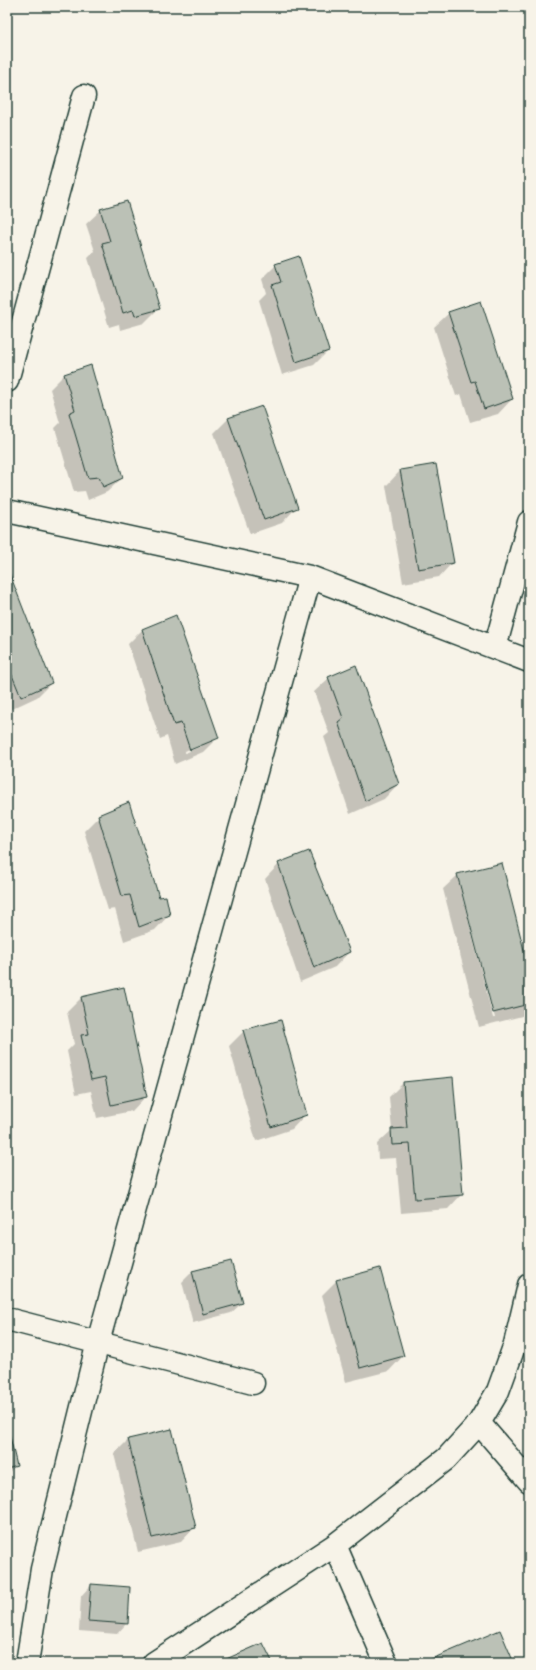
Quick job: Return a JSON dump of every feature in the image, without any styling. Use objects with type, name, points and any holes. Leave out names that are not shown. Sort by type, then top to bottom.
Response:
[{"type":"street","points":[[7,381],[84,96]]},
{"type":"street","points":[[7,511],[310,577],[529,661]]},
{"type":"street","points":[[495,648],[529,522]]},
{"type":"street","points":[[27,1663],[42,1569],[98,1342],[310,577]]},
{"type":"street","points":[[154,1663],[335,1545],[446,1459],[479,1422],[501,1384],[515,1344],[529,1285]]},
{"type":"street","points":[[7,1319],[253,1384]]},
{"type":"street","points":[[479,1422],[529,1480]]},
{"type":"street","points":[[335,1545],[386,1663]]},
{"type":"building","points":[[127,201],[160,309],[135,316],[133,310],[123,313],[102,243],[110,241],[100,209]]},
{"type":"building","points":[[299,256],[329,351],[296,362],[272,285],[281,282],[275,264]]},
{"type":"building","points":[[481,301],[513,399],[484,409],[475,381],[471,382],[448,312]]},
{"type":"building","points":[[91,365],[123,478],[103,487],[99,477],[88,478],[69,413],[75,410],[64,374]]},
{"type":"building","points":[[262,406],[298,508],[264,520],[228,418]]},
{"type":"building","points":[[436,464],[454,563],[418,569],[400,470]]},
{"type":"building","points":[[9,572],[52,683],[21,697],[7,663],[7,573]]},
{"type":"building","points":[[176,615],[219,738],[190,750],[181,723],[174,725],[142,629]]},
{"type":"building","points":[[356,665],[399,784],[365,801],[338,722],[343,718],[328,677]]},
{"type":"building","points":[[129,802],[159,897],[166,896],[170,915],[139,927],[130,895],[122,896],[98,815]]},
{"type":"building","points":[[309,851],[350,952],[314,968],[278,863]]},
{"type":"building","points":[[502,863],[529,970],[529,1004],[493,1013],[457,874]]},
{"type":"building","points":[[124,987],[147,1097],[111,1105],[105,1077],[91,1080],[81,1035],[89,1034],[81,997]]},
{"type":"building","points":[[281,1020],[307,1115],[271,1127],[243,1030]]},
{"type":"building","points":[[453,1077],[463,1195],[415,1199],[410,1144],[392,1145],[391,1129],[407,1128],[403,1082]]},
{"type":"building","points":[[231,1261],[243,1303],[203,1314],[192,1271]]},
{"type":"building","points":[[380,1268],[404,1356],[360,1368],[336,1280]]},
{"type":"building","points":[[7,1424],[17,1466],[7,1469]]},
{"type":"building","points":[[172,1429],[196,1528],[152,1538],[128,1439]]},
{"type":"building","points":[[91,1584],[130,1587],[128,1624],[88,1621]]},
{"type":"building","points":[[500,1630],[514,1663],[422,1663]]},
{"type":"building","points":[[263,1643],[273,1663],[217,1663]]}]
